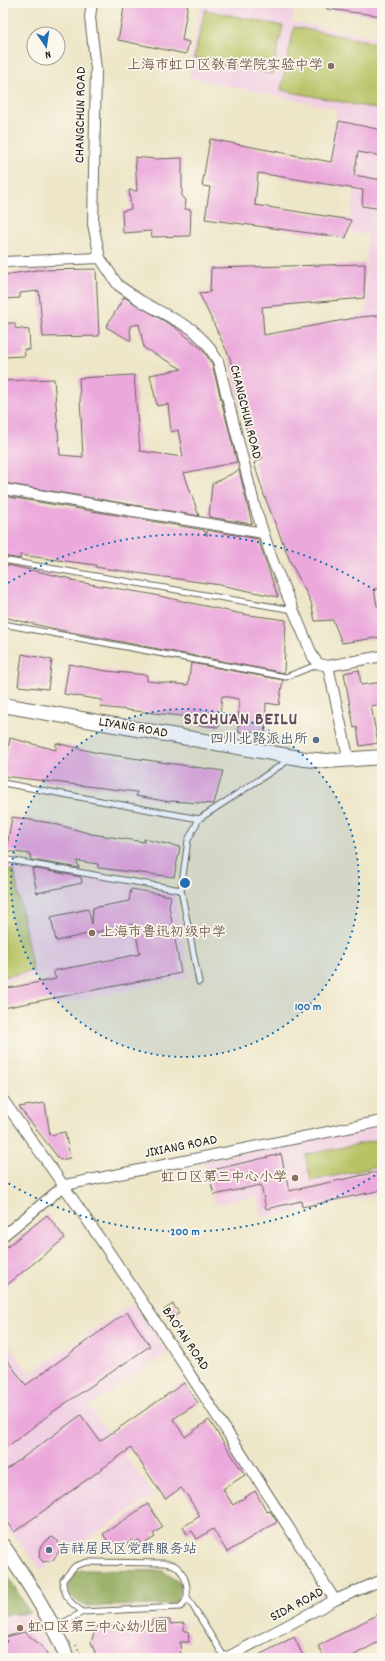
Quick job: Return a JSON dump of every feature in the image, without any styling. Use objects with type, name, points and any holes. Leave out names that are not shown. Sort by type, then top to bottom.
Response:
[{"type":"street","name":"CHANGCHUN ROAD","points":[[91,5],[90,16],[96,69],[93,224],[100,258],[118,285],[141,301],[192,329],[214,353],[221,370],[248,484],[263,533],[313,657],[324,665],[349,760]]},
{"type":"street","points":[[3,262],[100,258]]},
{"type":"street","points":[[3,490],[263,533]]},
{"type":"street","points":[[324,665],[382,656]]},
{"type":"street","name":"LIYANG ROAD","points":[[3,704],[293,757],[327,761],[382,757]]},
{"type":"street","name":"BAO'AN ROAD","points":[[3,1100],[65,1185],[194,1378],[336,1600]]},
{"type":"street","name":"JIXIANG ROAD","points":[[3,1236],[65,1185],[382,1121]]},
{"type":"street","points":[[3,1546],[24,1576],[54,1628],[67,1658]]},
{"type":"street","name":"SIDA ROAD","points":[[226,1658],[336,1600],[382,1580]]},
{"type":"lane","points":[[3,560],[294,610]]},
{"type":"lane","points":[[3,624],[286,677],[324,665]]},
{"type":"lane","points":[[199,982],[181,890],[188,840],[199,819],[293,757]]},
{"type":"lane","points":[[3,783],[199,819]]},
{"type":"lane","points":[[3,859],[181,890]]},
{"type":"lane","points":[[83,1612],[72,1605],[63,1590],[63,1580],[75,1566],[86,1562],[164,1563],[174,1565],[185,1578],[188,1596],[226,1658]]},
{"type":"lane","points":[[54,1628],[83,1612],[180,1607],[186,1603],[188,1596]]},
{"type":"shaded area","points":[[201,3],[296,3],[291,22],[382,38],[382,342],[361,343],[356,317],[366,312],[367,235],[349,232],[359,157],[330,152],[337,109],[188,77]]},
{"type":"shaded area","name":"上海市鲁迅初级中学","points":[[3,863],[174,891],[189,977],[52,1006],[46,975],[3,983]]},
{"type":"shaded area","name":"虹口区第三中心小学","points":[[382,1126],[382,1195],[261,1218],[257,1196],[214,1205],[203,1161]]},
{"type":"shaded area","points":[[133,1303],[167,1353],[89,1406],[154,1495],[41,1570],[3,1523],[3,1347],[9,1344],[29,1374]]},
{"type":"shaded area","name":"虹口区第三中心幼儿园","points":[[30,1613],[50,1658],[3,1658],[3,1615]]},
{"type":"green space","points":[[205,10],[283,26],[272,74],[194,58]]},
{"type":"green space","name":"上海市虹口区教育学院实验中学","points":[[294,27],[382,44],[382,110],[281,90]]},
{"type":"green space","points":[[3,869],[14,871],[33,971],[3,977]]},
{"type":"green space","points":[[382,1139],[382,1166],[311,1181],[305,1155]]},
{"type":"green space","points":[[82,1570],[163,1571],[177,1581],[181,1589],[176,1602],[169,1605],[86,1606],[74,1599],[68,1586],[75,1572]]},
{"type":"green space","points":[[3,1571],[6,1573],[30,1613],[3,1615]]},
{"type":"building","points":[[125,3],[188,3],[182,40],[189,42],[186,54],[118,40]]},
{"type":"building","points":[[328,3],[382,3],[382,16],[327,9]]},
{"type":"building","points":[[339,121],[382,130],[382,156],[358,152],[354,175],[382,180],[382,209],[362,206],[363,190],[258,173],[255,205],[351,220],[346,238],[205,219],[210,187],[202,186],[210,139],[331,162]]},
{"type":"building","points":[[135,157],[155,159],[182,158],[182,196],[186,200],[185,209],[191,210],[190,236],[152,237],[151,231],[123,233],[122,211],[131,209],[129,190],[137,191]]},
{"type":"building","points":[[365,264],[364,298],[262,307],[264,335],[360,317],[382,315],[382,588],[374,589],[377,606],[382,605],[382,637],[342,643],[333,620],[315,621],[311,602],[290,561],[264,495],[254,463],[263,457],[253,459],[230,358],[199,293],[210,292],[211,268]]},
{"type":"building","points":[[96,269],[99,336],[43,337],[39,291],[20,293],[20,298],[3,299],[3,275],[37,270]]},
{"type":"building","points":[[124,297],[176,328],[202,349],[212,364],[237,462],[184,473],[199,516],[3,483],[3,381],[54,379],[60,455],[83,457],[79,378],[134,375],[140,451],[183,457],[178,430],[171,432],[168,404],[157,406],[150,375],[182,369],[144,348],[139,324],[130,326],[131,341],[106,327]]},
{"type":"building","points":[[3,323],[15,323],[15,328],[29,330],[30,350],[24,349],[25,356],[3,357]]},
{"type":"building","points":[[239,470],[252,524],[209,517],[212,484]]},
{"type":"building","points":[[3,496],[204,530],[207,536],[207,530],[258,539],[278,597],[220,585],[95,567],[96,565],[20,555],[20,559],[3,556]]},
{"type":"building","points":[[3,564],[72,579],[72,581],[150,594],[242,614],[286,620],[284,673],[60,630],[3,617]]},
{"type":"building","points":[[22,654],[52,660],[48,689],[18,686]]},
{"type":"building","points":[[191,663],[283,680],[279,705],[266,703],[265,732],[238,732],[239,699],[222,696],[219,727],[187,724],[189,717],[101,707],[102,700],[64,694],[69,664],[106,671],[147,675],[147,681],[188,685]]},
{"type":"building","points":[[359,670],[361,685],[382,682],[382,704],[371,706],[378,743],[360,746],[357,727],[354,728],[344,673]]},
{"type":"building","points":[[10,738],[56,750],[56,743],[98,753],[223,771],[214,804],[170,802],[136,796],[137,792],[3,776]]},
{"type":"building","points":[[12,817],[51,823],[92,834],[144,842],[144,839],[180,847],[174,877],[98,868],[98,864],[77,861],[79,868],[31,860],[30,854],[6,851]]},
{"type":"building","points":[[32,868],[81,877],[82,883],[37,893]]},
{"type":"building","points":[[131,889],[171,896],[169,906],[181,973],[3,1008],[3,989],[56,979],[53,971],[140,954],[134,924],[56,941],[51,917],[88,909],[92,924],[93,908],[129,901]]},
{"type":"building","points":[[45,1103],[50,1135],[65,1132],[70,1158],[60,1160],[19,1107]]},
{"type":"building","points":[[281,1154],[289,1191],[382,1171],[382,1190],[302,1207],[301,1201],[266,1209],[261,1185],[214,1195],[208,1171]]},
{"type":"building","points":[[47,1215],[65,1238],[3,1288],[3,1250]]},
{"type":"building","points":[[173,1304],[179,1313],[170,1319],[164,1310]]},
{"type":"building","points":[[127,1312],[150,1346],[54,1411],[3,1450],[3,1355],[26,1385]]},
{"type":"building","points":[[184,1383],[198,1403],[173,1419],[185,1437],[209,1420],[245,1475],[223,1489],[233,1505],[255,1491],[267,1512],[270,1511],[277,1522],[227,1552],[213,1529],[197,1539],[192,1531],[187,1534],[183,1527],[200,1516],[187,1495],[181,1488],[165,1499],[131,1448],[14,1532],[3,1517],[3,1472],[81,1415],[100,1441]]},
{"type":"building","points":[[148,1504],[163,1527],[153,1534],[155,1537],[142,1545],[139,1540],[134,1543],[132,1540],[124,1546],[121,1542],[117,1544],[115,1542],[110,1545],[103,1534]]},
{"type":"building","name":"吉祥居民区党群服务站","points":[[52,1537],[58,1541],[59,1551],[53,1560],[43,1562],[39,1557],[40,1548],[45,1541]]},
{"type":"building","points":[[382,1612],[382,1640],[349,1658],[325,1658],[318,1646]]},
{"type":"building","points":[[152,1620],[170,1620],[170,1624],[184,1623],[184,1631],[188,1631],[189,1642],[180,1642],[181,1658],[97,1658],[91,1642],[96,1627],[152,1625]]},
{"type":"building","points":[[25,1632],[42,1647],[50,1658],[3,1658],[3,1643],[7,1642],[5,1637]]},
{"type":"building","points":[[294,1637],[304,1658],[253,1658]]},
{"type":"place","name":"上海市虹口区教育学院实验中学","points":[[331,66]]},
{"type":"place","name":"四川北路派出所","points":[[316,740]]},
{"type":"place","name":"上海市鲁迅初级中学","points":[[92,933]]},
{"type":"place","name":"虹口区第三中心小学","points":[[295,1178]]},
{"type":"place","name":"吉祥居民区党群服务站","points":[[49,1550]]},
{"type":"place","name":"虹口区第三中心幼儿园","points":[[20,1628]]},
{"type":"district","name":"SICHUAN BEILU","points":[[241,720]]}]
